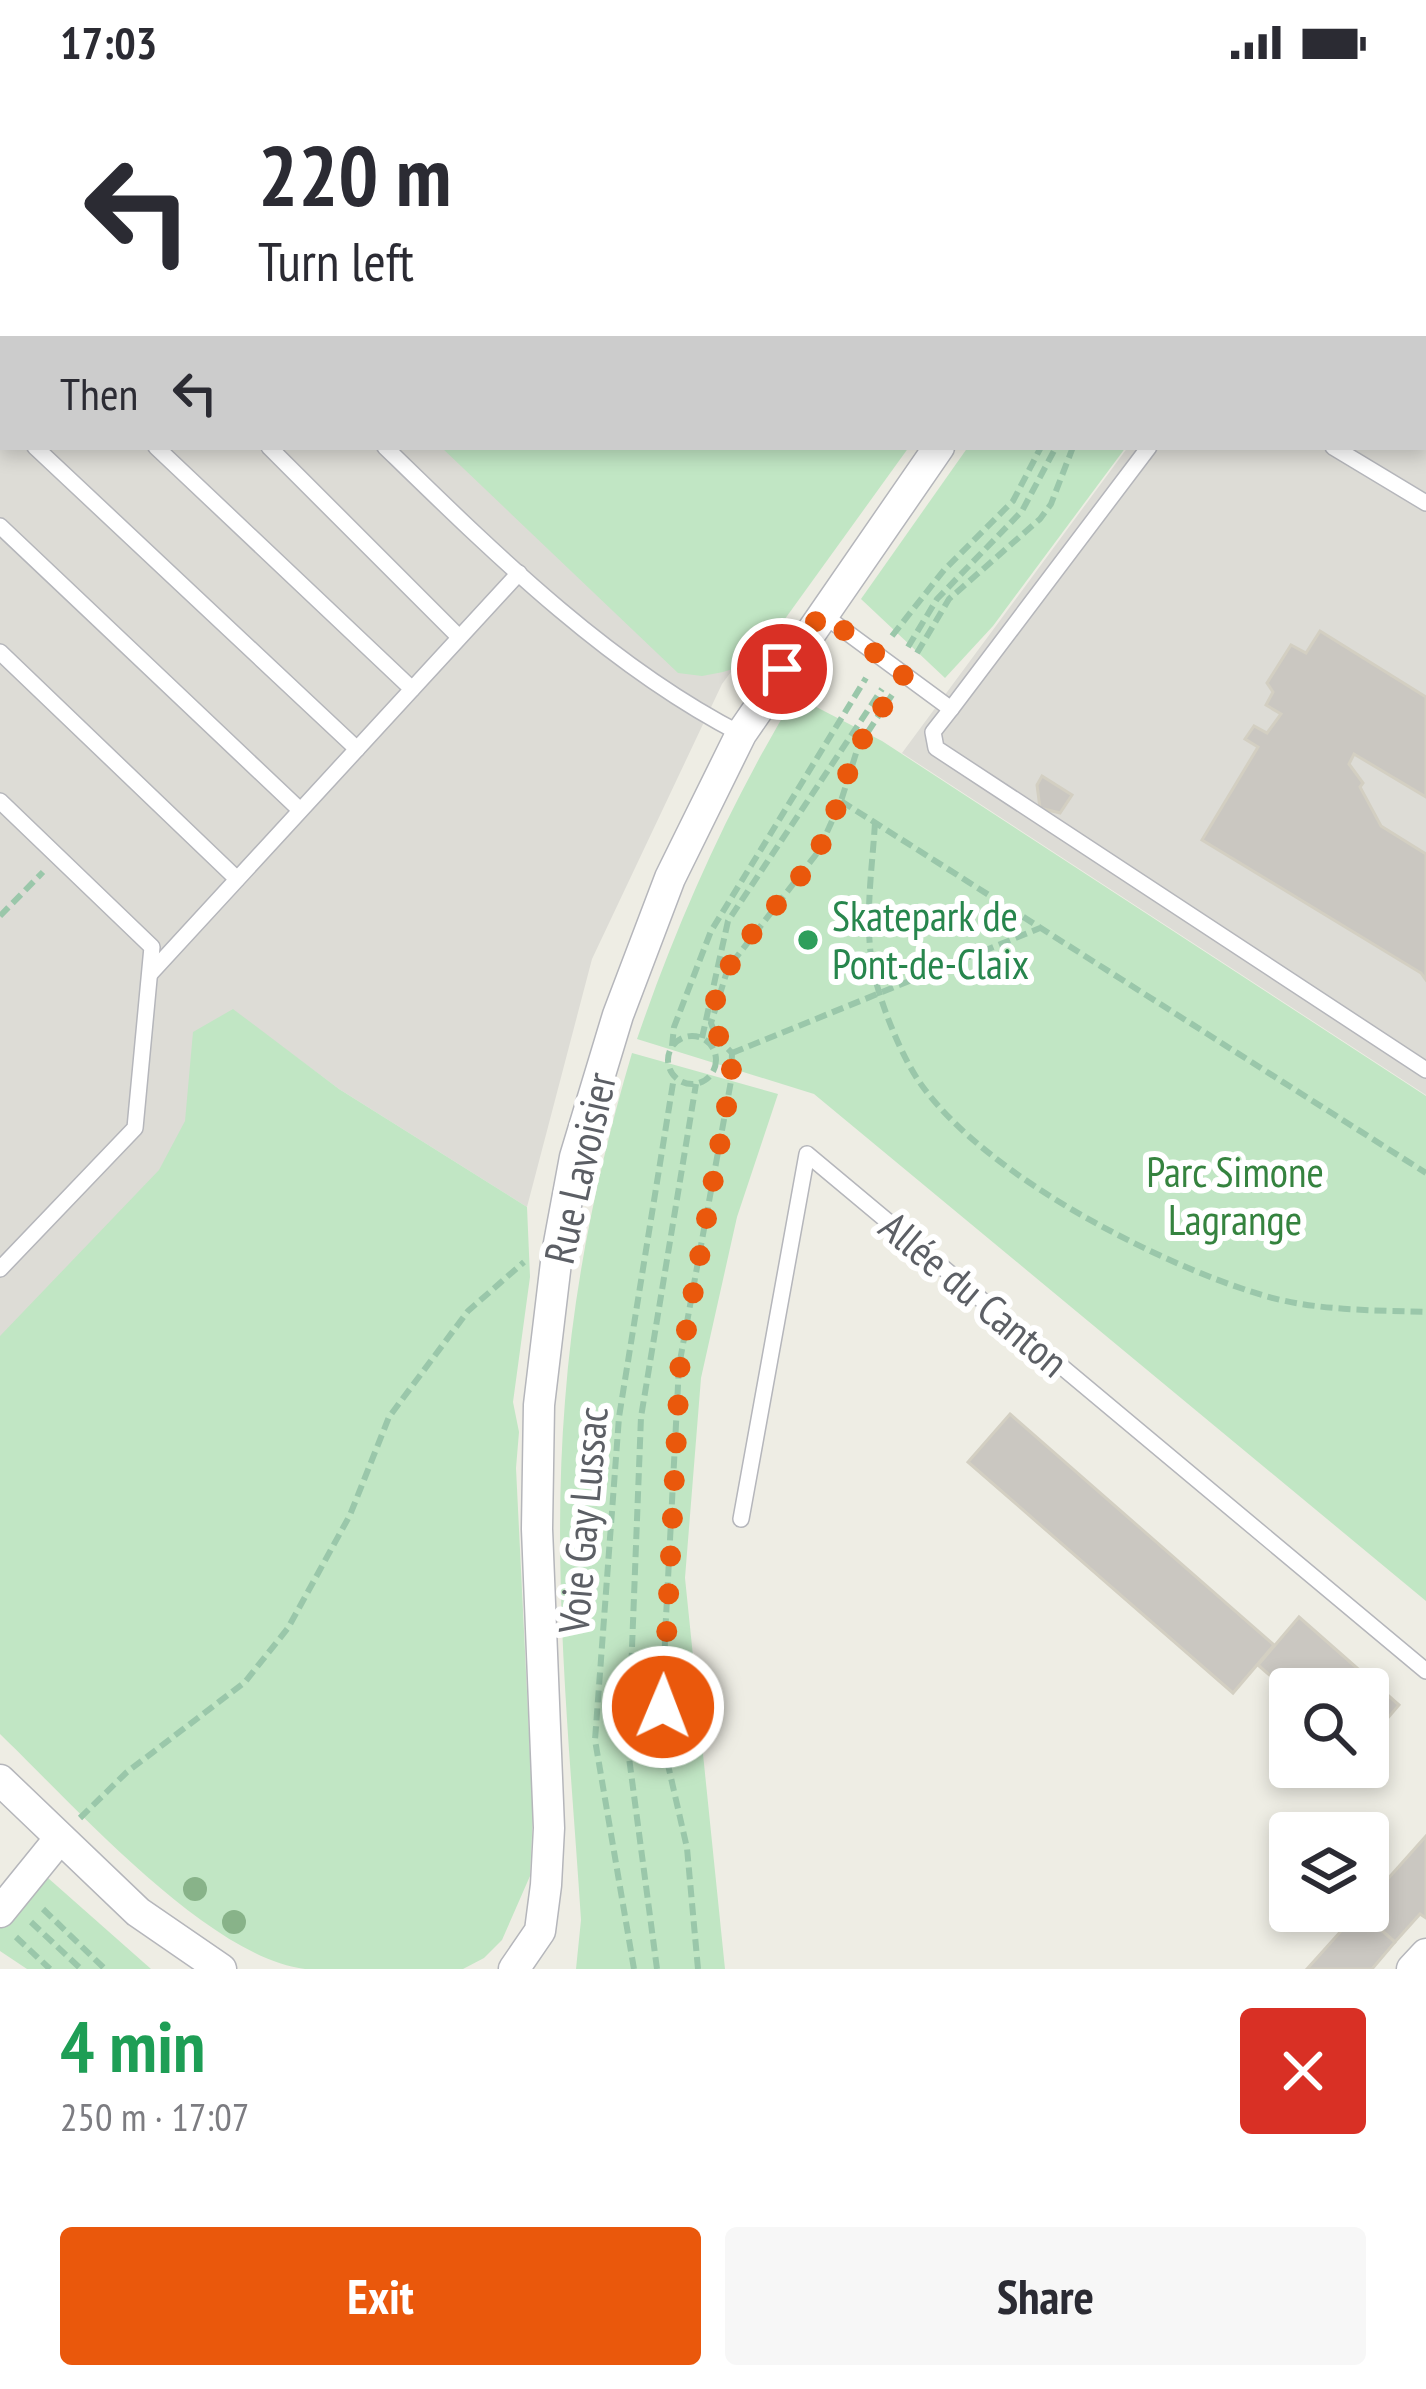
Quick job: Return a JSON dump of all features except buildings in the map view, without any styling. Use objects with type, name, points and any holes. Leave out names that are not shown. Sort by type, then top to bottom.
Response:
[{"type":"street","name":"Rue Lavoisier","points":[[514,1969],[541,1930],[547,1885],[537,1508],[539,1405],[557,1254],[575,1156],[618,1015],[670,878],[741,734],[937,450]]},
{"type":"street","points":[[0,1780],[138,1912],[220,1969]]},
{"type":"street","points":[[0,1912],[60,1838]]},
{"type":"street","points":[[1412,1969],[1426,1954]]},
{"type":"lane","points":[[38,450],[357,749]]},
{"type":"lane","points":[[159,450],[412,689]]},
{"type":"lane","points":[[272,450],[459,637]]},
{"type":"lane","points":[[389,450],[519,573],[652,682],[741,734]]},
{"type":"lane","points":[[1147,450],[933,732],[936,748],[1426,1070]]},
{"type":"lane","points":[[1339,450],[1426,503]]},
{"type":"lane","points":[[0,526],[301,810]]},
{"type":"lane","points":[[150,974],[519,573]]},
{"type":"lane","points":[[821,614],[951,709]]},
{"type":"lane","points":[[0,652],[237,880]]},
{"type":"lane","points":[[0,801],[152,947],[135,1128],[0,1269]]},
{"type":"lane","name":"Allée du Canton","points":[[741,1519],[807,1154],[1426,1671]]},
{"type":"path","points":[[672,1046],[685,1037],[702,1038],[712,1048],[715,1066],[711,1074],[696,1084],[674,1077],[668,1064],[674,1028],[711,931],[896,629],[944,570],[1013,501],[1039,450]]},
{"type":"path","points":[[698,1969],[687,1849],[663,1742],[664,1637],[680,1366],[731,1082],[732,1053],[711,1023],[728,968],[818,852],[858,747],[937,599],[1022,511],[1054,450]]},
{"type":"path","points":[[702,1038],[728,921],[949,599],[1052,504],[1072,450]]},
{"type":"path","points":[[841,801],[1426,1173]]},
{"type":"path","points":[[875,823],[869,922],[880,992],[904,1054],[923,1087],[996,1158],[1115,1233],[1265,1296],[1312,1306],[1426,1312]]},
{"type":"path","points":[[0,916],[58,857]]},
{"type":"path","points":[[732,1053],[1041,928]]},
{"type":"path","name":"Voie Gay Lussac","points":[[634,1969],[595,1740],[619,1417],[674,1077]]},
{"type":"path","name":"Voie Gay Lussac","points":[[657,1969],[628,1750],[641,1417],[696,1084]]},
{"type":"path","points":[[60,1838],[127,1772],[245,1682],[288,1628],[350,1515],[389,1417],[468,1311],[529,1258],[557,1254]]},
{"type":"path","points":[[20,1887],[105,1969]]},
{"type":"path","points":[[0,1912],[16,1907],[81,1969]]},
{"type":"path","points":[[0,1922],[50,1969]]},
{"type":"shaded area","points":[[0,450],[896,450],[722,684],[592,959],[527,1207],[339,1089],[233,1010],[211,1161],[0,1378]]},
{"type":"shaded area","points":[[1126,450],[1426,450],[1426,1095],[902,753]]},
{"type":"green space","points":[[444,450],[907,450],[764,648],[739,667],[723,672],[678,673]]},
{"type":"green space","points":[[966,450],[1124,450],[993,626],[945,678],[861,599]]},
{"type":"green space","name":"Parc Simone Lagrange","points":[[795,696],[882,741],[1426,1096],[1426,1601],[814,1094],[637,1039],[707,863]]},
{"type":"green space","points":[[233,1009],[339,1089],[527,1207],[530,1277],[513,1402],[519,1432],[516,1468],[533,1815],[530,1876],[502,1940],[484,1958],[463,1969],[305,1969],[267,1958],[226,1937],[142,1873],[0,1734],[0,1336],[159,1170],[185,1121],[193,1032]]},
{"type":"green space","points":[[632,1053],[778,1094],[737,1217],[701,1378],[685,1578],[725,1969],[576,1969],[581,1920],[561,1596],[561,1466],[574,1313],[608,1139]]},
{"type":"green space","points":[[48,1878],[151,1969],[27,1969],[0,1951],[0,1925]]},
{"type":"place","name":"Skatepark de Pont-de-Claix","points":[[808,940]]},
{"type":"route","points":[[663,1707],[680,1366],[731,1082],[732,1053],[711,1023],[717,995],[728,968],[818,852],[858,747],[904,674],[821,614],[782,669]]}]
